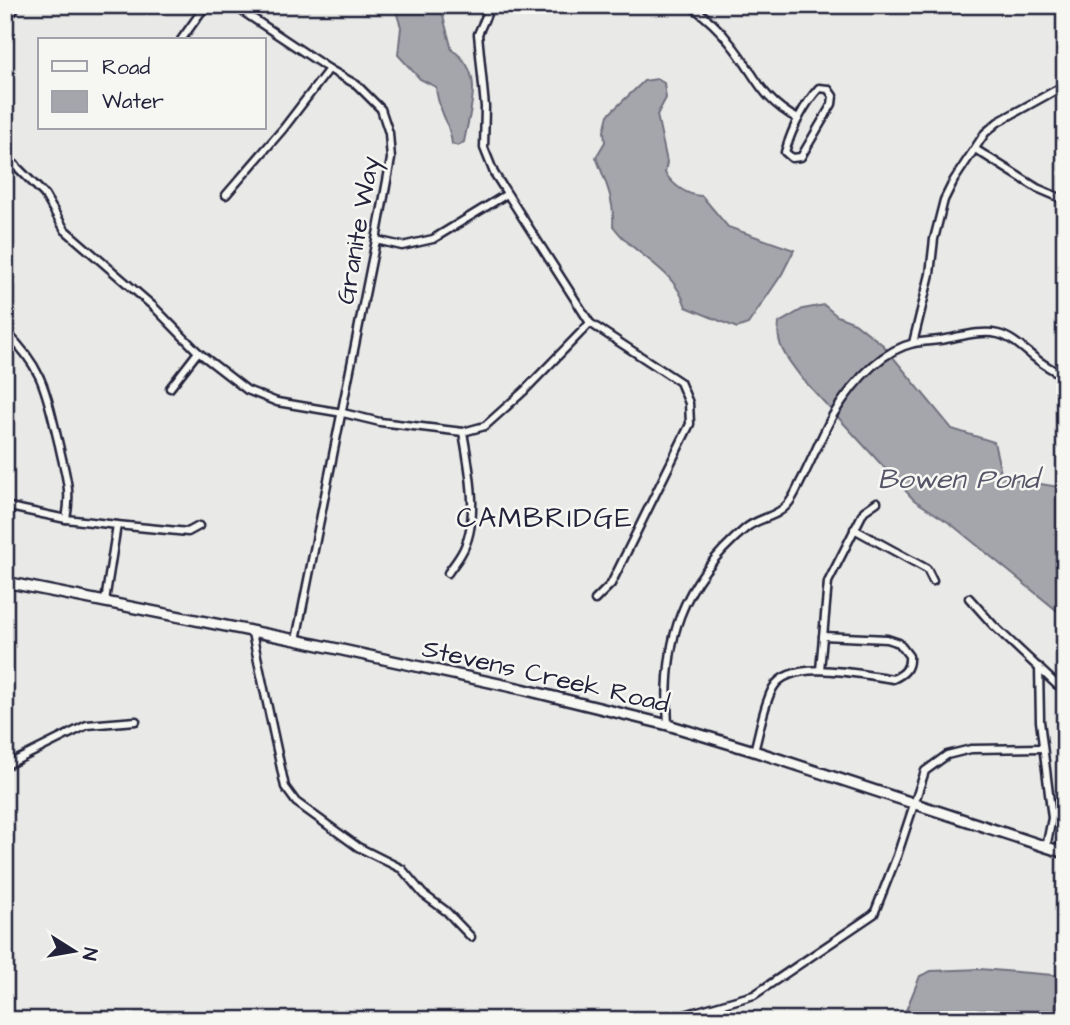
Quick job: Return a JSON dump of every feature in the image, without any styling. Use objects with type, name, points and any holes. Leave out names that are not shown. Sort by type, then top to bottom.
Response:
[{"type":"street","points":[[5,23],[17,5]]},
{"type":"street","points":[[182,38],[206,5]]},
{"type":"street","name":"Granite Way","points":[[233,5],[328,69],[357,85],[381,109],[389,133],[391,159],[343,413],[296,640]]},
{"type":"street","points":[[491,5],[478,34],[485,107],[484,148],[506,194],[590,323],[680,382],[689,403],[690,424],[611,584],[595,600]]},
{"type":"street","points":[[690,5],[729,41],[762,91],[780,109],[798,119]]},
{"type":"street","points":[[226,195],[283,129],[328,69]]},
{"type":"street","points":[[913,343],[944,200],[985,132],[1065,85]]},
{"type":"street","points":[[819,88],[828,89],[833,96],[832,104],[801,157],[792,158],[785,152],[798,119],[819,88]]},
{"type":"street","points":[[975,149],[1037,188],[1065,200]]},
{"type":"street","points":[[5,158],[44,194],[65,229],[154,307],[198,352],[247,390],[277,402],[380,422],[463,432],[485,426],[524,391],[590,323]]},
{"type":"street","points":[[376,240],[402,246],[433,239],[506,194]]},
{"type":"street","points":[[5,331],[24,349],[37,368],[46,390],[69,483],[66,519]]},
{"type":"street","points":[[668,726],[666,691],[671,651],[679,617],[692,588],[723,548],[750,525],[787,506],[832,417],[856,383],[884,358],[913,343],[984,333],[998,334],[1010,338],[1065,377]]},
{"type":"street","points":[[170,388],[198,352]]},
{"type":"street","points":[[448,573],[463,552],[469,530],[471,483],[463,432]]},
{"type":"street","points":[[820,670],[828,582],[864,511],[877,502]]},
{"type":"street","points":[[5,506],[117,526],[188,532],[199,526]]},
{"type":"street","points":[[105,601],[117,526]]},
{"type":"street","points":[[854,529],[927,569],[933,581]]},
{"type":"street","name":"Stevens Creek Road","points":[[5,582],[296,640],[522,689],[668,726],[754,751],[1065,853]]},
{"type":"street","points":[[969,598],[994,626],[1057,685]]},
{"type":"street","points":[[252,633],[285,787],[296,802],[358,848],[402,869],[423,894],[446,911],[471,937]]},
{"type":"street","points":[[754,751],[772,690],[779,680],[795,671],[820,670],[893,679],[907,670],[909,660],[899,643],[887,639],[823,636]]},
{"type":"street","points":[[1039,667],[1042,748],[1052,818],[1046,848]]},
{"type":"street","points":[[5,766],[87,725],[136,721]]},
{"type":"street","points":[[667,1020],[754,995],[874,914],[925,771],[947,755],[971,749],[1042,748]]},
{"type":"water","points":[[394,5],[440,5],[452,50],[463,59],[472,80],[472,104],[464,142],[458,146],[452,144],[436,87],[420,79],[398,55],[401,27]]},
{"type":"water","points":[[657,79],[664,83],[666,98],[657,115],[667,162],[665,173],[669,178],[686,192],[702,196],[728,227],[794,250],[782,274],[748,324],[737,328],[686,307],[680,293],[664,272],[633,247],[613,226],[611,199],[596,157],[605,142],[604,131],[608,115],[644,81]]},
{"type":"water","name":"Bowen Pond","points":[[824,305],[837,316],[855,323],[883,345],[952,429],[994,442],[1001,473],[1017,480],[1065,488],[1065,614],[1060,613],[951,524],[914,500],[801,377],[781,345],[779,323],[803,309]]},
{"type":"water","points":[[980,969],[1065,976],[1065,1020],[902,1020],[920,976],[931,971]]},
{"type":"district","name":"CAMBRIDGE","points":[[545,517]]}]
